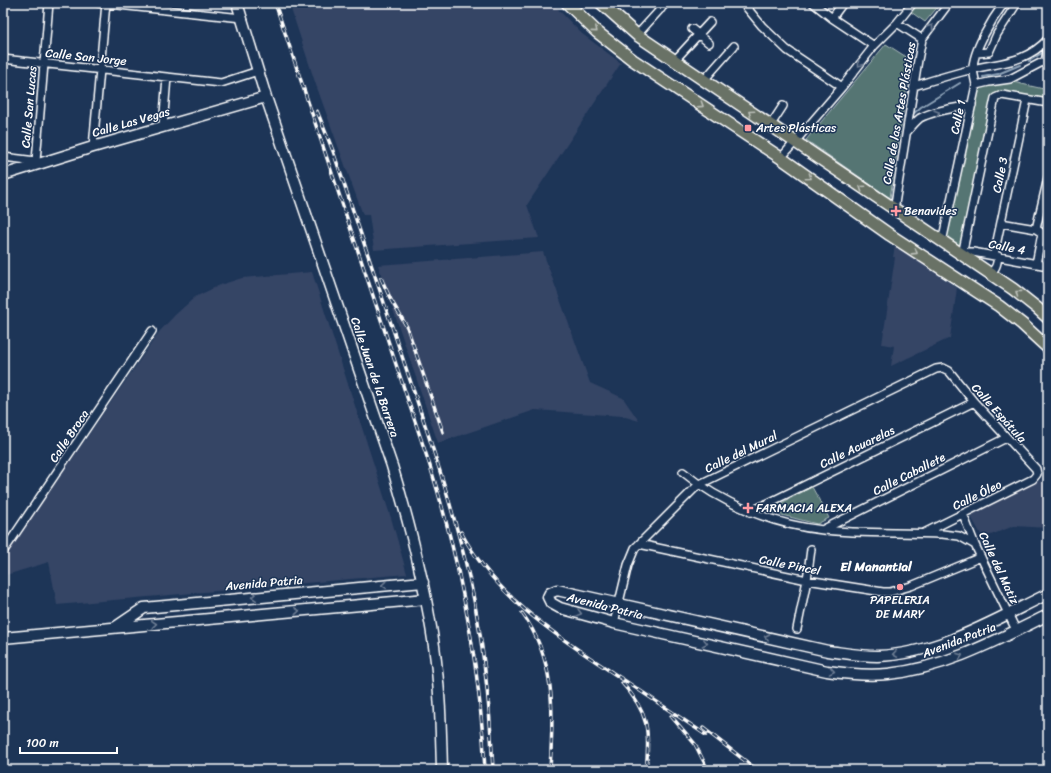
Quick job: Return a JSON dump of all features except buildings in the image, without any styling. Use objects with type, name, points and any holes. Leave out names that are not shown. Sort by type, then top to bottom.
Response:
[{"type":"main road","points":[[566,3],[598,32],[633,60],[781,158],[890,235],[998,306],[1022,324],[1048,348]]},
{"type":"main road","points":[[601,3],[637,35],[894,210],[962,254],[1013,290],[1048,318]]},
{"type":"street","name":"Calle San Lucas","points":[[35,163],[49,3]]},
{"type":"street","points":[[92,147],[100,70],[104,3],[242,18]]},
{"type":"street","name":"Calle Juan de la Barrera","points":[[238,3],[266,97],[392,466],[407,517],[423,582],[434,648],[441,714],[442,770]]},
{"type":"street","points":[[637,35],[664,6],[655,3]]},
{"type":"street","points":[[743,3],[762,26],[787,50],[842,87]]},
{"type":"street","points":[[813,3],[832,18],[874,46]]},
{"type":"street","points":[[832,18],[843,3]]},
{"type":"street","points":[[781,158],[842,87],[874,46],[897,23],[913,3]]},
{"type":"street","name":"Calle de las Artes Plásticas","points":[[894,210],[922,39],[949,3]]},
{"type":"street","name":"Calle 1","points":[[942,242],[976,85],[973,69],[977,53],[990,24],[1004,3]]},
{"type":"street","points":[[977,53],[989,52],[997,34],[1017,3]]},
{"type":"street","points":[[675,60],[710,22]]},
{"type":"street","points":[[897,23],[922,39]]},
{"type":"street","points":[[692,29],[709,43]]},
{"type":"street","points":[[914,86],[973,69],[1024,57],[1039,48],[1048,39]]},
{"type":"street","points":[[704,80],[734,46]]},
{"type":"street","points":[[976,85],[1010,79],[1047,60],[1048,48]]},
{"type":"street","name":"Calle San Jorge","points":[[3,59],[221,83],[258,71]]},
{"type":"street","points":[[163,126],[167,77]]},
{"type":"street","points":[[962,254],[994,100],[998,96],[1002,95],[1048,104]]},
{"type":"street","name":"Calle Las Vegas","points":[[3,174],[35,163],[266,97]]},
{"type":"street","name":"Calle 3","points":[[989,274],[994,270],[997,264],[996,256],[1001,223],[1027,100]]},
{"type":"street","points":[[907,132],[916,122],[924,117],[943,111],[972,105]]},
{"type":"street","points":[[770,126],[782,106]]},
{"type":"street","points":[[3,157],[35,163]]},
{"type":"street","points":[[1036,230],[1048,178]]},
{"type":"street","points":[[1001,223],[1036,230],[1042,233],[1036,264]]},
{"type":"street","points":[[1040,246],[1048,248]]},
{"type":"street","name":"Calle 4","points":[[962,254],[973,252],[1048,266]]},
{"type":"street","name":"Calle Broca","points":[[3,552],[152,331]]},
{"type":"street","name":"Calle Espátula","points":[[943,368],[949,371],[974,402],[1036,469],[1037,474]]},
{"type":"street","name":"Calle del Mural","points":[[614,623],[632,554],[639,544],[698,485],[936,369],[943,368]]},
{"type":"street","name":"Calle Acuarelas","points":[[750,512],[974,402]]},
{"type":"street","name":"Calle Caballete","points":[[823,530],[1006,438]]},
{"type":"street","points":[[683,472],[698,485],[750,512],[796,526],[823,530],[942,534],[958,536],[975,546]]},
{"type":"street","name":"Calle Óleo","points":[[924,533],[1033,479],[1037,474]]},
{"type":"street","name":"Calle del Matiz","points":[[963,514],[975,546],[1016,630]]},
{"type":"street","name":"Calle Pincel","points":[[639,544],[807,580],[883,592],[890,592],[911,586],[981,557]]},
{"type":"street","points":[[797,629],[807,580],[811,549]]},
{"type":"street","name":"Avenida Patria","points":[[115,628],[144,608],[423,582]]},
{"type":"street","name":"Avenida Patria","points":[[1048,594],[975,630],[924,649],[894,655],[864,656],[828,651],[557,590],[548,595],[549,601],[560,608],[614,623],[827,671],[868,675],[901,672],[932,666],[982,647],[1048,615]]},
{"type":"street","name":"Avenida Patria","points":[[3,638],[426,599]]},
{"type":"shaded area","points":[[289,3],[552,3],[581,33],[621,63],[527,205],[539,238],[374,250],[369,215],[363,215],[316,85]]},
{"type":"shaded area","points":[[895,245],[957,288],[950,338],[891,366],[894,346],[882,344],[895,257],[893,257]]},
{"type":"shaded area","points":[[543,252],[590,383],[623,398],[639,421],[622,416],[535,410],[438,443],[378,265]]},
{"type":"shaded area","points":[[312,272],[392,521],[407,574],[57,605],[49,562],[3,576],[3,560],[159,332],[175,315],[195,297],[220,285],[242,278]]},
{"type":"shaded area","points":[[1041,480],[1048,487],[1048,528],[1014,526],[983,538],[970,515]]},
{"type":"green space","points":[[918,3],[941,3],[925,22],[911,12]]},
{"type":"green space","points":[[886,44],[911,60],[890,198],[806,140]]},
{"type":"green space","points":[[1013,82],[1048,90],[1048,103],[1028,98],[994,98],[962,248],[942,242],[977,86],[988,83]]},
{"type":"green space","points":[[812,487],[829,518],[817,524],[766,511]]},
{"type":"waterway","points":[[1029,61],[1042,53]]},
{"type":"waterway","points":[[983,77],[998,74],[1020,65]]},
{"type":"waterway","points":[[912,115],[921,107],[960,83]]},
{"type":"railway","points":[[275,3],[430,466],[441,503],[460,578],[474,654],[479,693],[485,770]]},
{"type":"railway","points":[[317,111],[333,151],[420,410],[444,483],[458,532],[475,604],[483,651],[493,770]]},
{"type":"railway","points":[[381,278],[391,300],[407,327],[443,432]]},
{"type":"railway","points":[[461,532],[475,555],[491,576],[528,612],[569,644],[706,735]]},
{"type":"railway","points":[[522,613],[542,650],[547,669],[552,708],[550,770]]},
{"type":"railway","points":[[622,683],[638,703],[646,723],[648,744],[646,770]]},
{"type":"railway","points":[[671,716],[695,744],[708,770]]},
{"type":"railway","points":[[703,728],[757,770]]},
{"type":"place","name":"Artes Plásticas","points":[[748,128]]},
{"type":"place","name":"Benavides","points":[[896,211]]},
{"type":"place","name":"FARMACIA ALEXA","points":[[748,508]]},
{"type":"place","name":"PAPELERIA DE MARY","points":[[900,587]]},
{"type":"district","name":"El Manantial","points":[[876,566]]}]
